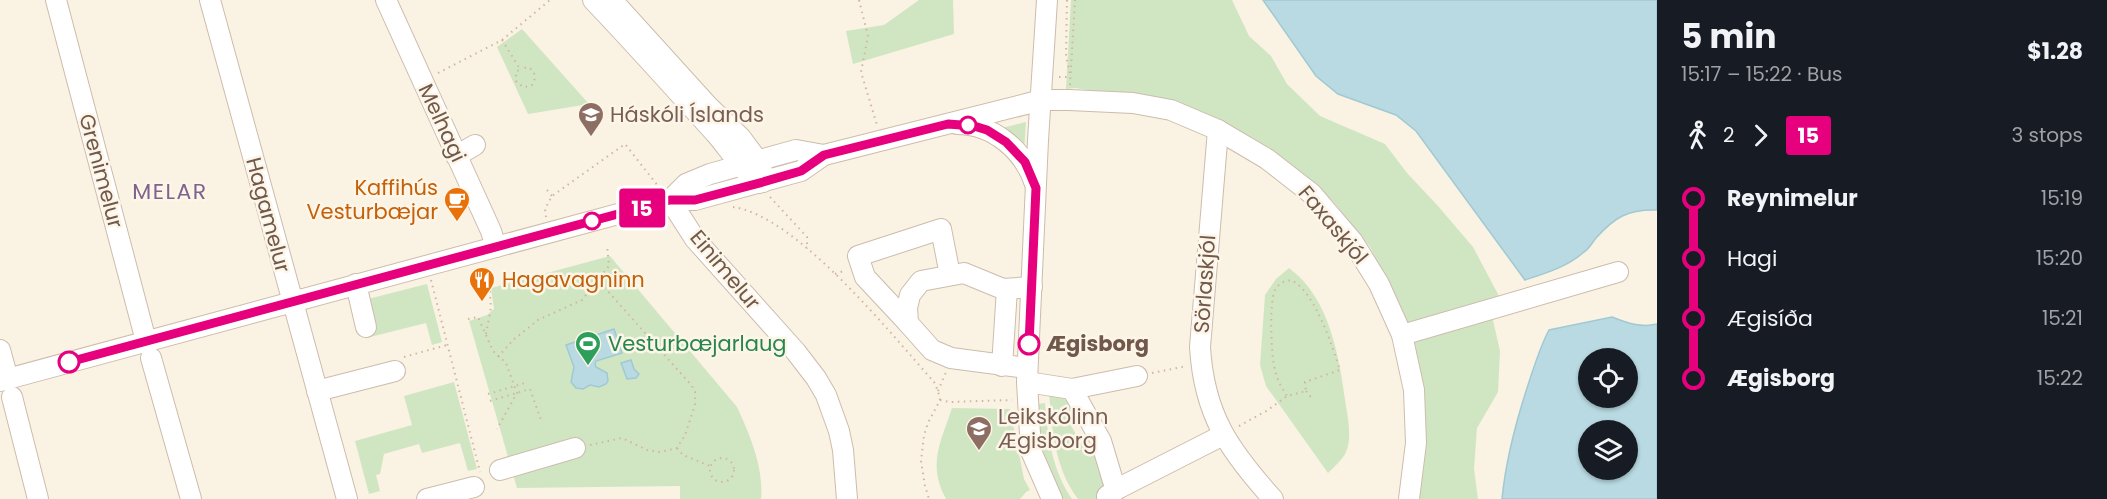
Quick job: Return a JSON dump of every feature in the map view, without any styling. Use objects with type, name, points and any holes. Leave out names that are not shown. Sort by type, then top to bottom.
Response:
[{"type":"street","name":"Grenimelur","points":[[56,0],[191,499]]},
{"type":"street","name":"Hagamelur","points":[[210,0],[347,499]]},
{"type":"street","name":"Melhagi","points":[[386,0],[496,247]]},
{"type":"street","points":[[593,0],[676,104],[764,176],[762,186]]},
{"type":"street","points":[[612,0],[708,106],[741,138],[750,164]]},
{"type":"street","points":[[1047,0],[1027,383],[1031,451],[1052,499]]},
{"type":"street","name":"Faxaskjól","points":[[824,155],[1040,100],[1133,103],[1171,110],[1218,130],[1267,159],[1312,194],[1353,242],[1379,284],[1402,335],[1413,390],[1416,443],[1409,499]]},
{"type":"street","points":[[948,124],[974,126],[987,130],[1006,142],[1025,162],[1036,188]]},
{"type":"street","name":"Sörlaskjól","points":[[1218,130],[1202,316],[1201,363],[1206,393],[1223,435],[1243,466],[1273,499]]},
{"type":"street","points":[[456,156],[475,145]]},
{"type":"street","points":[[7,385],[149,350],[292,301],[496,247],[664,193],[710,174],[796,150],[824,155]]},
{"type":"street","points":[[664,193],[695,200],[762,186],[801,171],[824,155]]},
{"type":"street","name":"Einimelur","points":[[664,193],[695,239],[796,352],[816,378],[833,412],[839,431],[847,499]]},
{"type":"street","points":[[950,275],[941,230],[858,256],[865,277],[932,350],[951,358],[1002,366],[1027,383],[1071,389],[1137,376]]},
{"type":"street","points":[[1402,335],[1618,272]]},
{"type":"street","points":[[908,323],[908,301],[921,281],[964,273],[1003,289],[1032,287]]},
{"type":"street","points":[[356,284],[366,327]]},
{"type":"street","points":[[1002,366],[1007,289]]},
{"type":"street","points":[[0,350],[7,385],[38,499]]},
{"type":"street","points":[[317,391],[395,371]]},
{"type":"street","points":[[1071,389],[1101,441],[1113,481],[1113,492],[1223,435]]},
{"type":"street","points":[[500,470],[570,445]]},
{"type":"street","points":[[427,499],[478,484]]},
{"type":"path","points":[[422,81],[502,40],[550,0]]},
{"type":"path","points":[[859,0],[868,36],[861,72],[881,141]]},
{"type":"path","points":[[1068,0],[1066,56],[1071,77]]},
{"type":"path","points":[[1071,77],[1075,0]]},
{"type":"path","points":[[502,40],[520,69]]},
{"type":"path","points":[[528,67],[535,73],[531,86],[523,87],[516,81],[516,72],[520,69],[528,67]]},
{"type":"path","points":[[1056,76],[1071,77]]},
{"type":"path","points":[[546,217],[546,205],[552,196],[625,144],[664,193]]},
{"type":"path","points":[[762,186],[807,237],[807,249]]},
{"type":"path","points":[[547,190],[552,196]]},
{"type":"path","points":[[724,206],[745,209],[762,216],[807,249],[858,297],[933,382],[940,400],[928,423],[922,448],[922,473],[929,499]]},
{"type":"path","points":[[498,357],[513,340],[538,320],[582,300],[609,266],[608,245]]},
{"type":"path","points":[[431,280],[478,484]]},
{"type":"path","points":[[486,334],[491,308],[489,280]]},
{"type":"path","points":[[570,445],[622,438],[647,450],[660,452],[677,448],[685,435],[695,405],[695,392],[692,386],[598,280]]},
{"type":"path","points":[[1287,396],[1275,371],[1272,356],[1273,299],[1275,290],[1284,281],[1291,280],[1296,282],[1309,299],[1323,325],[1340,370],[1305,382],[1306,391],[1313,400]]},
{"type":"path","points":[[468,320],[478,317],[498,357],[506,363],[517,393]]},
{"type":"path","points":[[443,346],[447,345]]},
{"type":"path","points":[[938,392],[951,358]]},
{"type":"path","points":[[1137,376],[1201,363]]},
{"type":"path","points":[[488,394],[528,382]]},
{"type":"path","points":[[940,400],[950,402],[1027,383]]},
{"type":"path","points":[[490,401],[530,389],[541,420]]},
{"type":"path","points":[[1223,435],[1268,410],[1287,396],[1306,391]]},
{"type":"path","points":[[497,429],[517,393]]},
{"type":"path","points":[[677,448],[683,454],[710,466]]},
{"type":"path","points":[[726,458],[733,464],[734,474],[728,481],[718,482],[711,476],[710,466],[716,459],[726,458]]},
{"type":"green space","points":[[919,0],[953,0],[954,34],[853,64],[846,31],[884,25]]},
{"type":"green space","points":[[1071,0],[1232,0],[1249,36],[1271,56],[1287,84],[1320,116],[1385,144],[1407,173],[1473,247],[1499,296],[1408,324],[1370,247],[1333,201],[1291,167],[1163,101],[1075,88],[1066,89]]},
{"type":"green space","points":[[522,29],[589,104],[528,114],[497,47]]},
{"type":"green space","points":[[1026,122],[1024,151],[998,129]]},
{"type":"green space","points":[[610,256],[737,407],[758,464],[761,499],[680,499],[680,486],[517,488],[469,321],[487,315],[494,309],[491,288]]},
{"type":"green space","points":[[1289,268],[1315,296],[1324,313],[1340,369],[1349,441],[1345,455],[1328,473],[1266,386],[1260,365],[1265,295],[1276,279]]},
{"type":"green space","points":[[427,284],[442,342],[432,345],[426,323],[366,338],[364,300]]},
{"type":"green space","points":[[1492,316],[1500,351],[1498,392],[1477,428],[1474,469],[1478,499],[1418,499],[1424,465],[1425,422],[1414,342]]},
{"type":"green space","points":[[454,382],[477,469],[468,471],[460,443],[422,453],[419,444],[384,454],[380,474],[376,475],[380,491],[369,494],[355,441],[412,425],[404,396]]},
{"type":"green space","points":[[1049,391],[1063,398],[1075,408],[1067,419],[1083,446],[1096,448],[1108,481],[1102,499],[1078,499],[1070,487],[1059,461],[1051,419]]},
{"type":"green space","points":[[1045,403],[1055,465],[1072,499],[1060,499],[1040,447],[1038,404]]},
{"type":"green space","name":"Leikskólinn Ægisborg","points":[[952,408],[1010,409],[1024,479],[1030,490],[1020,499],[946,499],[937,475],[937,464],[940,443]]},
{"type":"water","points":[[1263,0],[1657,0],[1657,210],[1638,211],[1623,216],[1609,225],[1587,249],[1571,262],[1525,280],[1416,131],[1396,115],[1338,94],[1316,76]]},
{"type":"water","points":[[1612,317],[1640,325],[1657,324],[1657,499],[1502,499],[1516,425],[1549,330]]},
{"type":"water","points":[[614,329],[622,353],[596,361],[595,364],[607,373],[608,381],[599,387],[590,385],[583,389],[576,388],[571,382],[574,367],[566,345]]},
{"type":"water","points":[[631,360],[634,369],[639,374],[636,378],[627,379],[621,363]]},
{"type":"bus line","name":"15","points":[[69,362],[670,200],[695,200],[711,196],[801,171],[824,155],[948,124],[974,126],[997,135],[1019,154],[1033,179],[1036,188],[1029,344]]},
{"type":"place","name":"Háskóli Íslands","points":[[591,138]]},
{"type":"place","name":"Kaffihús Vesturbæjar","points":[[457,223]]},
{"type":"place","name":"Hagavagninn","points":[[482,303]]},
{"type":"place","name":"Ægisborg","points":[[1029,344]]},
{"type":"place","name":"Vesturbæjarlaug","points":[[588,367]]},
{"type":"place","name":"Leikskólinn Ægisborg","points":[[979,452]]},
{"type":"district","name":"MELAR","points":[[170,191]]}]
